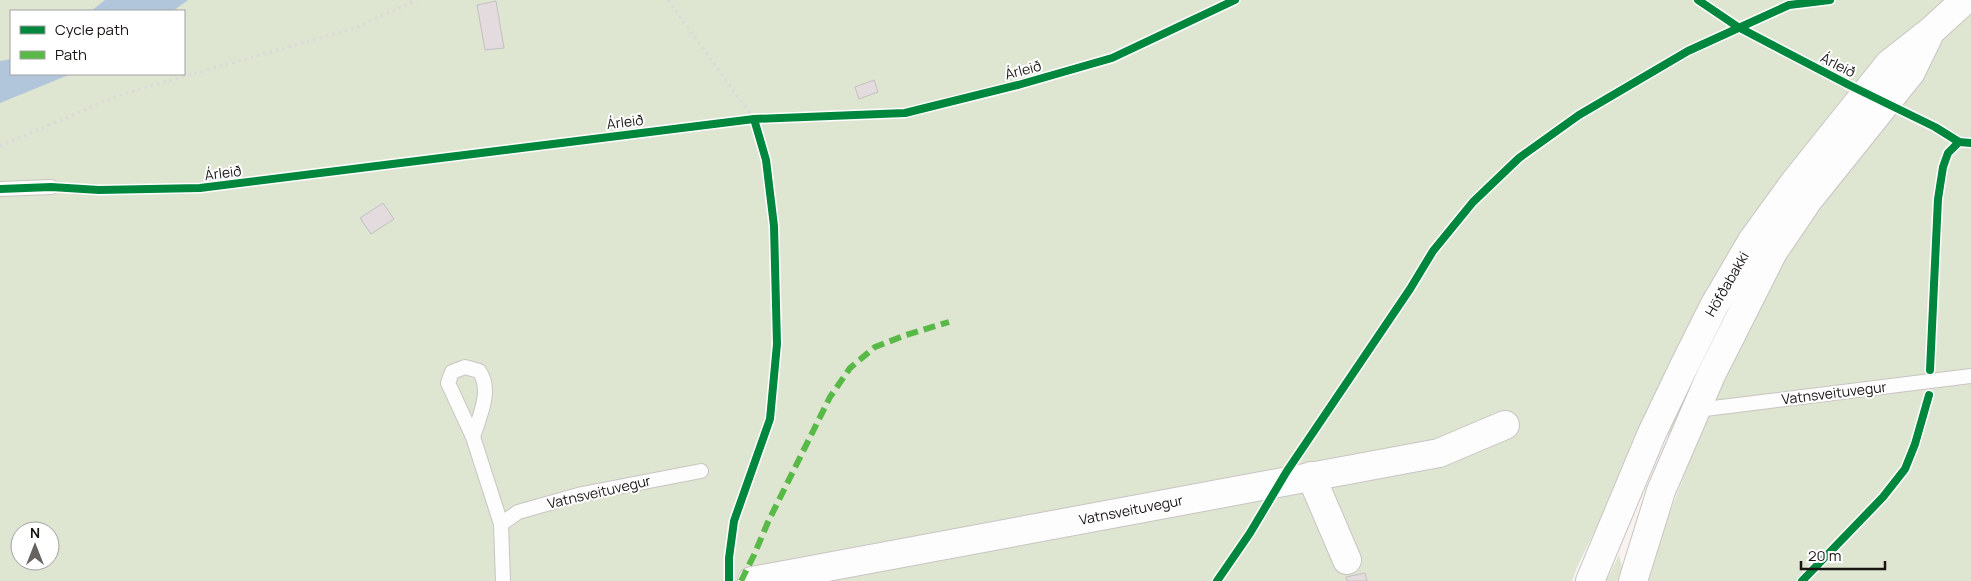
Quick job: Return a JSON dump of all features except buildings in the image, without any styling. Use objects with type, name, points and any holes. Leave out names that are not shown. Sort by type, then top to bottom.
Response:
[{"type":"main road","name":"Höfðabakki","points":[[1591,578],[1652,433],[1714,306],[1752,241],[1794,183],[1889,64],[1931,31],[1965,0]]},
{"type":"main road","name":"Höfðabakki","points":[[1633,581],[1661,491],[1711,375],[1772,252],[1809,199],[1911,72],[1931,31]]},
{"type":"main road","name":"Vatnsveituvegur","points":[[752,581],[1439,453],[1505,425]]},
{"type":"main road","points":[[1311,476],[1347,560]]},
{"type":"lane","points":[[0,188],[51,187]]},
{"type":"lane","name":"Vatnsveituvegur","points":[[1697,410],[1971,376]]},
{"type":"lane","points":[[473,436],[501,524],[503,581]]},
{"type":"lane","name":"Vatnsveituvegur","points":[[501,524],[518,512],[582,494],[702,471]]},
{"type":"path","points":[[0,146],[120,95],[355,28],[417,0]]},
{"type":"path","points":[[668,0],[754,119]]},
{"type":"path","points":[[1788,0],[1789,4]]},
{"type":"path","points":[[745,120],[763,119]]},
{"type":"path","points":[[1959,142],[1971,134]]},
{"type":"path","points":[[1951,137],[1959,142],[1971,144]]},
{"type":"green space","points":[[0,0],[1971,0],[1971,581],[1646,581],[1659,540],[1696,445],[1647,427],[1577,567],[1572,581],[0,581]]},
{"type":"green space","points":[[1619,555],[1622,567],[1618,581],[1606,581]]},
{"type":"water","points":[[105,0],[188,0],[174,10],[92,10]]},
{"type":"water","points":[[10,59],[10,75],[69,75],[0,103],[0,61]]},
{"type":"marked path","points":[[741,581],[830,397],[850,368],[875,347],[949,322]]},
{"type":"cycle path","name":"Árleið","points":[[0,189],[51,187],[99,190],[200,188],[754,119],[905,113],[1018,85],[1112,58],[1235,0]]},
{"type":"cycle path","name":"Árleið","points":[[1698,0],[1738,27],[1935,127],[1959,142],[1971,143]]},
{"type":"cycle path","points":[[1217,581],[1250,533],[1287,471],[1410,289],[1433,251],[1473,202],[1519,158],[1579,115],[1688,51],[1789,5],[1830,0]]},
{"type":"cycle path","points":[[729,581],[729,558],[734,521],[770,419],[777,344],[774,226],[766,160],[754,119]]},
{"type":"cycle path","points":[[1930,370],[1938,199],[1943,167],[1948,153],[1959,142]]},
{"type":"cycle path","points":[[1802,581],[1883,497],[1905,469],[1915,444],[1929,395]]}]
